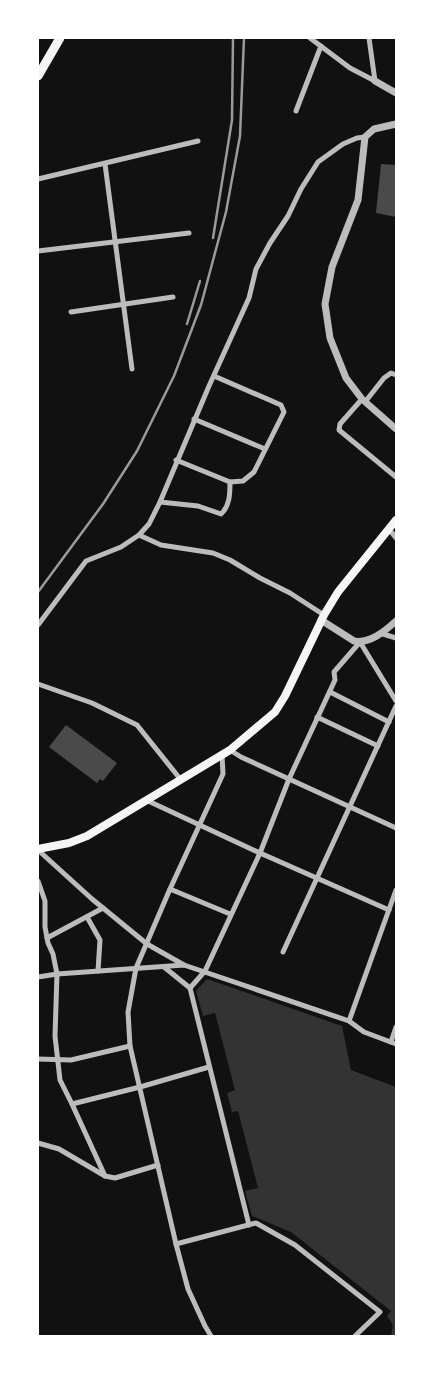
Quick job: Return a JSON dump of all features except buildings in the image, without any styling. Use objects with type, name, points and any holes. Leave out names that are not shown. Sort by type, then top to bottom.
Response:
[{"type":"highway","points":[[38,76],[60,38]]},
{"type":"main road","points":[[38,849],[69,844],[87,836],[230,750],[275,712],[323,617],[338,592],[396,520]]},
{"type":"street","points":[[310,38],[350,68],[396,93]]},
{"type":"street","points":[[369,38],[375,81]]},
{"type":"street","points":[[296,111],[321,46]]},
{"type":"street","points":[[38,625],[86,561],[121,547],[139,535],[149,524],[194,419],[250,298],[256,269],[318,162],[343,144],[356,138],[365,137],[374,129],[396,124]]},
{"type":"street","points":[[365,137],[358,200],[332,267],[325,304],[330,338],[346,378],[363,400],[396,429]]},
{"type":"street","points":[[38,179],[198,141]]},
{"type":"street","points":[[105,164],[132,369]]},
{"type":"street","points":[[38,251],[189,233]]},
{"type":"street","points":[[71,312],[173,297]]},
{"type":"street","points":[[396,375],[391,373],[384,378],[340,424],[339,430],[396,477]]},
{"type":"street","points":[[176,460],[230,482],[243,481],[254,472],[284,412],[281,405],[214,376]]},
{"type":"street","points":[[194,419],[265,449]]},
{"type":"street","points":[[160,502],[198,506],[221,514],[226,510],[230,495],[230,482]]},
{"type":"street","points":[[389,528],[396,538]]},
{"type":"street","points":[[139,535],[161,545],[213,553],[230,560],[290,593],[354,641],[360,642],[383,634],[396,620]]},
{"type":"street","points":[[383,634],[396,638]]},
{"type":"street","points":[[360,642],[396,701]]},
{"type":"street","points":[[190,988],[205,970],[260,853],[289,778],[335,680],[334,672],[360,642]]},
{"type":"street","points":[[38,684],[92,703],[137,725],[181,780]]},
{"type":"street","points":[[389,689],[396,691]]},
{"type":"street","points":[[330,692],[389,722]]},
{"type":"street","points":[[283,952],[396,706]]},
{"type":"street","points":[[318,717],[378,746]]},
{"type":"street","points":[[230,750],[241,757],[396,828]]},
{"type":"street","points":[[211,1336],[188,1289],[176,1244],[130,1046],[128,1012],[136,968],[222,774],[222,755]]},
{"type":"street","points":[[146,800],[389,910]]},
{"type":"street","points":[[38,849],[103,908],[147,944],[184,965],[205,970],[349,1021],[364,1032],[394,1043],[396,1027]]},
{"type":"street","points":[[38,881],[45,901],[45,927],[53,954],[56,974],[55,1036],[60,1080],[105,1176]]},
{"type":"street","points":[[170,889],[230,914]]},
{"type":"street","points":[[349,1021],[396,893]]},
{"type":"street","points":[[47,938],[103,908]]},
{"type":"street","points":[[87,917],[100,940],[98,971]]},
{"type":"street","points":[[38,928],[45,927]]},
{"type":"street","points":[[38,977],[56,974],[184,965]]},
{"type":"street","points":[[164,967],[190,988],[249,1225]]},
{"type":"street","points":[[38,1059],[71,1060],[130,1046]]},
{"type":"street","points":[[72,1104],[209,1068]]},
{"type":"street","points":[[38,1144],[59,1149],[105,1176],[114,1178],[158,1165]]},
{"type":"street","points":[[176,1244],[256,1223],[295,1245],[380,1312],[355,1336]]},
{"type":"shaded area","points":[[207,979],[342,1026],[351,1070],[396,1087],[396,1336],[391,1336],[393,1325],[387,1316],[391,1311],[291,1232],[252,1216],[245,1191],[258,1188],[238,1111],[232,1112],[227,1093],[235,1090],[215,1013],[203,1016],[196,991]]},
{"type":"railway","points":[[213,238],[232,120],[233,38]]},
{"type":"railway","points":[[38,592],[103,504],[137,451],[174,376],[201,305],[226,212],[240,136],[244,38]]},
{"type":"railway","points":[[187,324],[200,281]]}]
